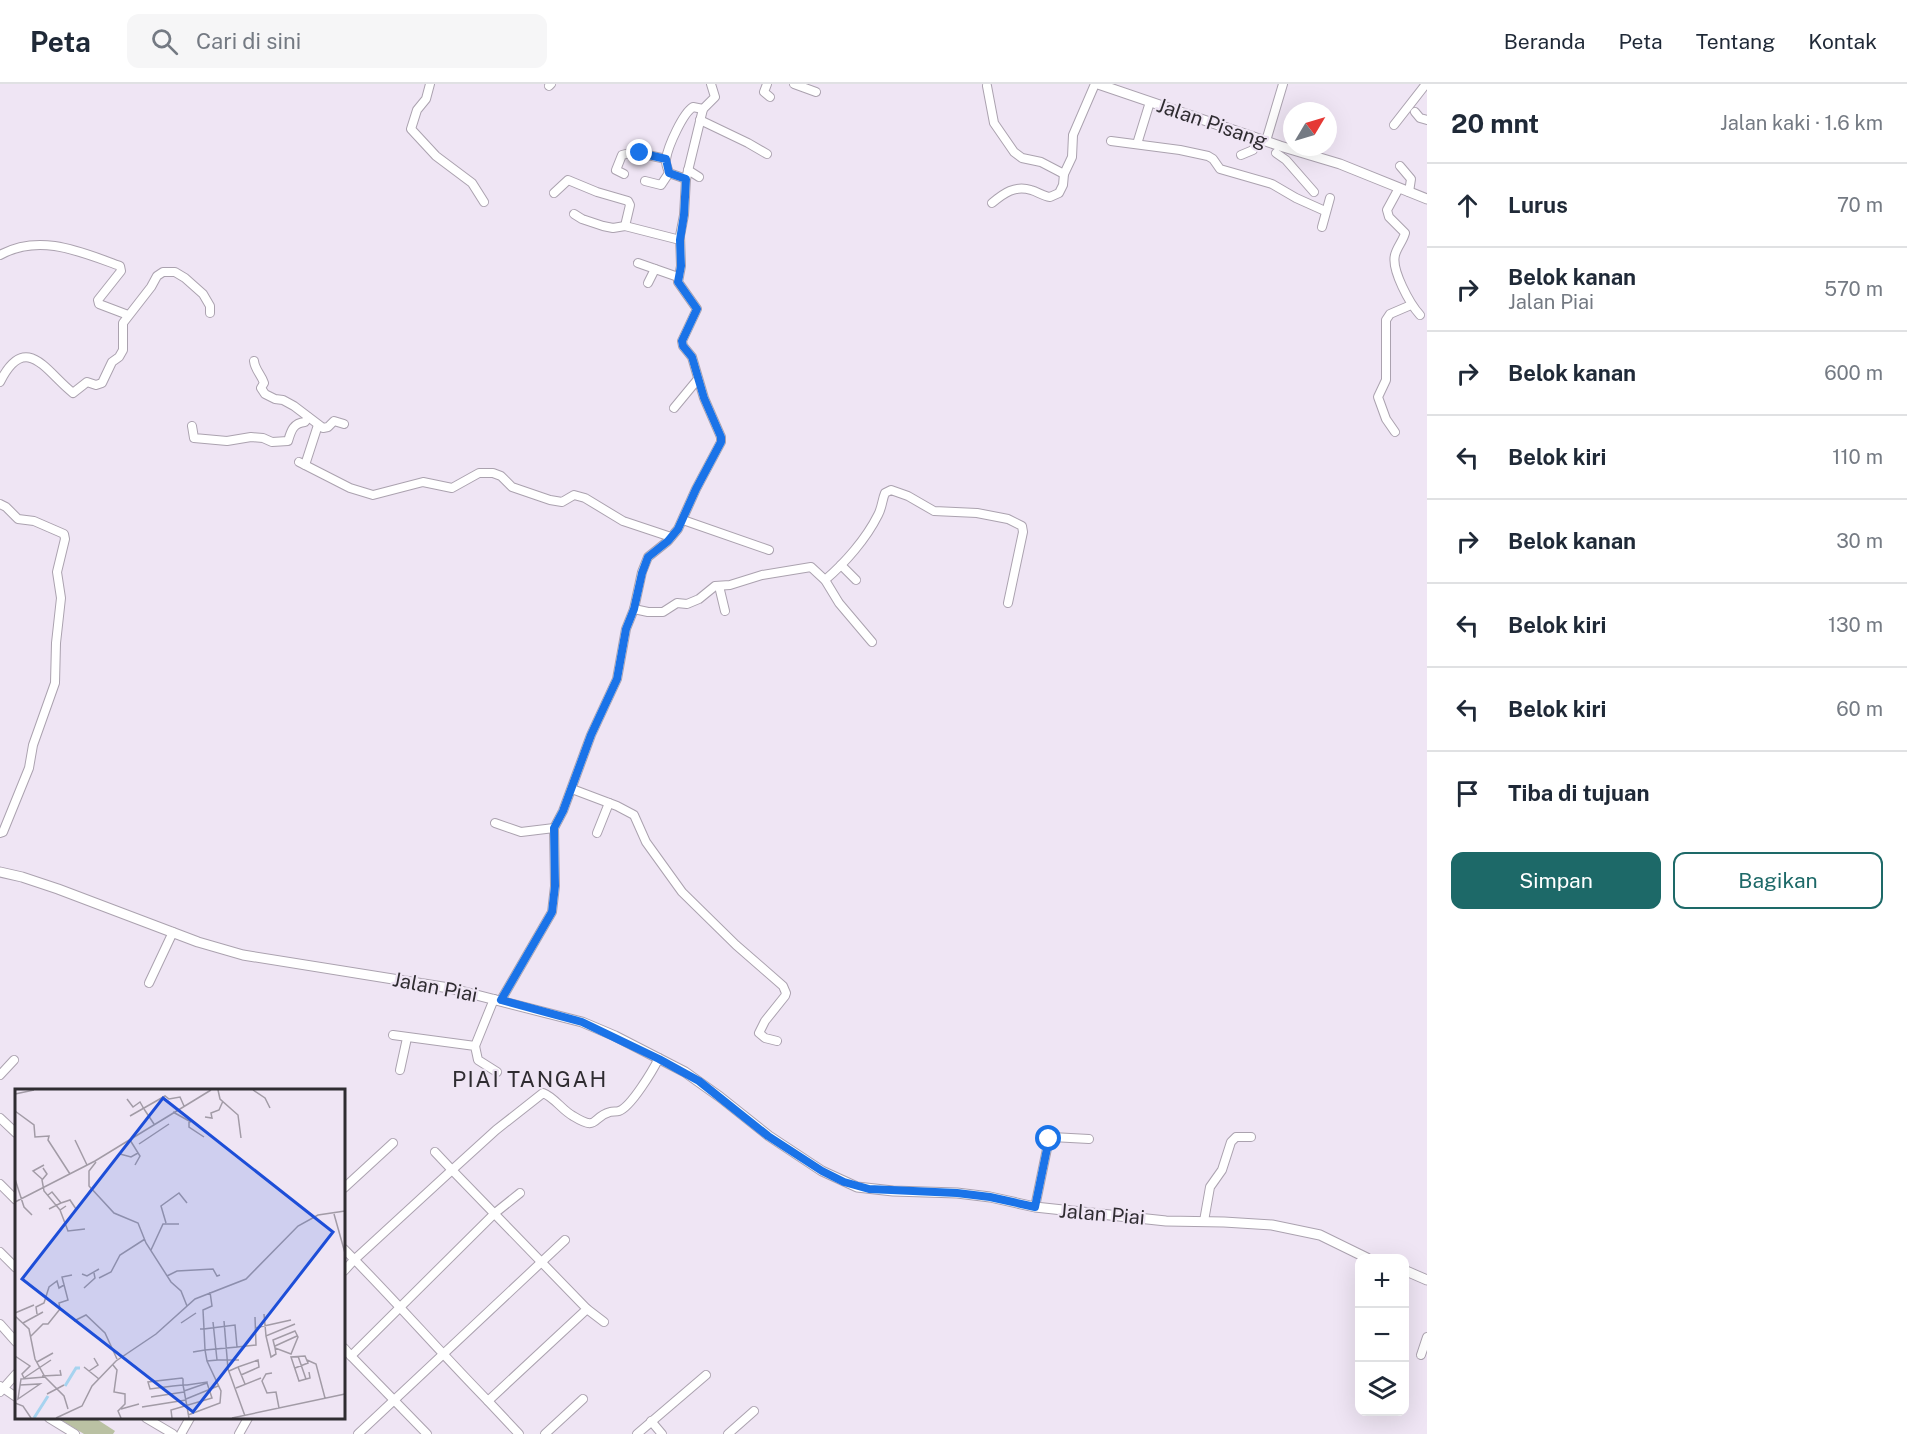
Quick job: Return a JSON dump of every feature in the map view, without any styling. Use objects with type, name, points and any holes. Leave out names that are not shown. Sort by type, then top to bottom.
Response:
[{"type":"street","points":[[430,84],[426,99],[417,110],[411,129],[436,156],[472,183],[484,202]]},
{"type":"street","points":[[496,1072],[478,1060],[475,1046],[498,999],[552,912],[555,886],[554,828],[572,789],[591,735],[617,679],[626,629],[634,609],[642,573],[648,557],[670,537],[683,520],[696,489],[721,442],[692,357],[683,346],[682,341],[697,309],[680,286],[678,277],[686,179],[703,109],[715,97],[711,84]]},
{"type":"street","points":[[767,84],[764,92],[770,97]]},
{"type":"street","points":[[794,84],[816,92]]},
{"type":"street","points":[[992,203],[1005,192],[1016,189],[1027,189],[1046,196],[1056,195],[1062,189],[1064,174],[1072,157],[1073,135],[1096,84]]},
{"type":"street","name":"Jalan Pisang","points":[[1096,84],[1262,140],[1276,153],[1340,164],[1427,199]]},
{"type":"street","points":[[1241,154],[1253,150],[1262,140],[1283,84]]},
{"type":"street","points":[[1394,125],[1426,84]]},
{"type":"street","points":[[987,86],[994,123],[1014,152],[1022,158],[1041,162],[1064,174]]},
{"type":"street","points":[[1137,144],[1150,102]]},
{"type":"street","points":[[645,181],[661,185],[669,173],[666,159],[686,113],[693,107],[703,109]]},
{"type":"street","points":[[1415,112],[1420,118],[1427,120]]},
{"type":"street","points":[[700,120],[748,142],[767,154]]},
{"type":"street","points":[[1111,141],[1208,156],[1223,170],[1272,184],[1325,211]]},
{"type":"street","points":[[624,174],[616,170],[622,155],[634,152],[666,159]]},
{"type":"street","points":[[1276,153],[1286,160],[1314,192]]},
{"type":"street","points":[[1400,166],[1411,180],[1409,192]]},
{"type":"street","points":[[688,170],[699,177]]},
{"type":"street","points":[[669,173],[686,179]]},
{"type":"street","points":[[554,192],[568,180],[628,201],[630,205],[625,226]]},
{"type":"street","points":[[1399,188],[1387,210],[1389,217],[1405,233],[1394,258],[1395,266],[1411,305],[1420,315]]},
{"type":"street","points":[[1322,227],[1330,198]]},
{"type":"street","points":[[574,214],[603,226],[612,228],[625,226],[680,240]]},
{"type":"street","points":[[0,255],[19,247],[63,246],[120,266],[121,271],[98,300],[99,304],[128,315]]},
{"type":"street","points":[[638,263],[678,277]]},
{"type":"street","points":[[648,283],[655,269]]},
{"type":"street","points":[[0,382],[14,360],[25,357],[35,359],[45,365],[74,393],[87,382],[96,385],[102,383],[112,362],[123,350],[123,328],[128,315],[157,276],[163,272],[175,272],[203,294],[210,306],[210,314]]},
{"type":"street","points":[[1395,432],[1386,419],[1378,397],[1386,380],[1386,320],[1390,314],[1411,305]]},
{"type":"street","points":[[254,361],[255,368],[262,377],[264,383],[261,388],[265,394],[283,400],[323,428],[328,427],[334,421],[344,424]]},
{"type":"street","points":[[674,408],[698,379]]},
{"type":"street","points":[[192,426],[194,438],[200,440],[227,441],[252,437],[281,442],[288,441],[292,429],[299,423],[305,422],[308,417]]},
{"type":"street","points":[[318,425],[302,463],[357,492],[373,495],[423,483],[452,488],[479,474],[493,472],[513,486],[550,500],[562,502],[574,495],[585,498],[623,520],[670,537]]},
{"type":"street","points":[[825,580],[841,565],[874,522],[881,509],[885,493],[891,490],[934,512],[977,513],[1008,519],[1022,526],[1023,532],[1008,603]]},
{"type":"street","points":[[0,504],[18,519],[34,521],[51,527],[64,534],[65,539],[57,572],[61,598],[56,643],[55,683],[33,746],[29,768],[3,832],[0,833]]},
{"type":"street","points":[[683,520],[769,550]]},
{"type":"street","points":[[841,565],[856,580]]},
{"type":"street","points":[[634,609],[663,612],[677,603],[687,604],[699,599],[715,586],[807,567],[814,568],[825,580],[839,603],[872,642]]},
{"type":"street","points":[[719,586],[725,611]]},
{"type":"street","points":[[572,789],[634,815],[646,842],[690,901],[783,986],[785,996],[765,1021],[759,1033],[765,1038],[777,1041]]},
{"type":"street","points":[[597,833],[609,803]]},
{"type":"street","points":[[495,823],[521,832],[554,828]]},
{"type":"street","name":"Jalan Piai","points":[[0,872],[58,889],[198,942],[243,955],[306,967],[427,984],[498,999],[582,1022],[699,1081],[768,1136],[822,1171],[844,1182],[869,1189],[957,1193],[990,1197],[1035,1207],[1166,1221],[1255,1223],[1320,1235],[1359,1254]]},
{"type":"street","points":[[149,983],[173,932]]},
{"type":"street","points":[[393,1035],[475,1046]]},
{"type":"street","points":[[400,1070],[407,1038]]},
{"type":"street","points":[[345,1270],[496,1130],[543,1093],[573,1117],[594,1124],[608,1112],[621,1110],[638,1092],[659,1059]]},
{"type":"street","points":[[0,1075],[14,1060]]},
{"type":"street","points":[[0,1118],[15,1132]]},
{"type":"street","points":[[1035,1207],[1049,1139],[1052,1137],[1089,1139]]},
{"type":"street","points":[[1203,1221],[1210,1187],[1222,1170],[1231,1142],[1236,1137],[1251,1137]]},
{"type":"street","points":[[345,1187],[393,1143]]},
{"type":"street","points":[[435,1152],[540,1262],[587,1309],[604,1322]]},
{"type":"street","points":[[0,1184],[15,1199]]},
{"type":"street","points":[[351,1356],[495,1213],[520,1193]]},
{"type":"street","points":[[358,1434],[565,1240]]},
{"type":"street","points":[[345,1250],[519,1434]]},
{"type":"street","points":[[0,1252],[15,1267]]},
{"type":"street","points":[[1409,1272],[1427,1280]]},
{"type":"street","points":[[488,1401],[587,1309]]},
{"type":"street","points":[[0,1324],[15,1341]]},
{"type":"street","points":[[1421,1355],[1427,1337]]},
{"type":"street","points":[[345,1349],[427,1434]]},
{"type":"street","points":[[15,1375],[1,1389],[15,1396]]},
{"type":"street","points":[[637,1434],[706,1375]]},
{"type":"street","points":[[545,1434],[583,1399]]},
{"type":"street","points":[[728,1434],[754,1411]]},
{"type":"street","points":[[51,1419],[75,1434]]},
{"type":"street","points":[[148,1419],[173,1434]]},
{"type":"street","points":[[181,1434],[189,1419]]},
{"type":"street","points":[[238,1434],[247,1419]]},
{"type":"street","points":[[651,1421],[662,1434]]},
{"type":"green space","points":[[60,1419],[97,1419],[115,1431],[113,1434],[84,1434]]},
{"type":"district","name":"PIAI TANGAH","points":[[530,1079]]},
{"type":"route","points":[[640,153],[666,159],[669,173],[686,179],[678,282],[697,309],[682,341],[683,346],[692,357],[704,398],[721,437],[721,442],[678,529],[668,541],[648,557],[634,609],[626,629],[617,679],[591,735],[572,789],[554,828],[555,886],[552,912],[501,1000],[595,1026],[685,1072],[768,1136],[822,1171],[857,1187],[893,1191],[957,1193],[990,1197],[1035,1207],[1045,1148],[1049,1139]]}]
